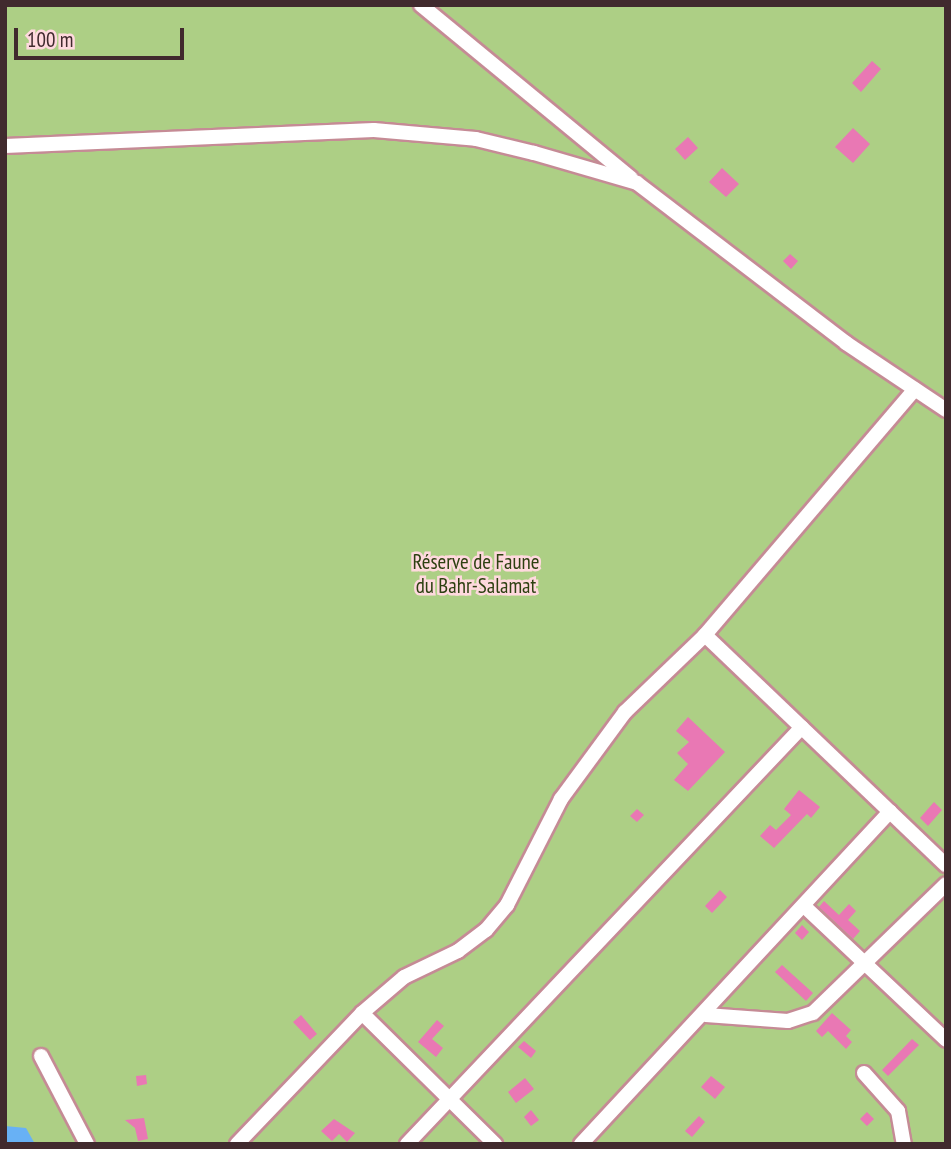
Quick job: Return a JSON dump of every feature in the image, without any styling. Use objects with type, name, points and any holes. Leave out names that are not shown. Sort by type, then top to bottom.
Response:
[{"type":"street","points":[[421,5],[637,183],[846,343],[946,410]]},
{"type":"street","points":[[5,146],[374,130],[476,139],[637,183]]},
{"type":"street","points":[[237,1144],[362,1013],[404,977],[458,951],[486,930],[507,905],[561,799],[625,712],[705,635],[915,389]]},
{"type":"street","points":[[705,635],[946,864]]},
{"type":"street","points":[[407,1144],[802,727]]},
{"type":"street","points":[[581,1144],[706,1015],[890,811]]},
{"type":"street","points":[[706,1015],[800,1020],[867,964],[946,884]]},
{"type":"street","points":[[804,906],[946,1040]]},
{"type":"street","points":[[362,1013],[495,1144]]},
{"type":"street","points":[[41,1056],[87,1144]]},
{"type":"street","points":[[864,1073],[898,1111],[904,1144]]},
{"type":"green space","name":"Réserve de Faune du Bahr-Salamat","points":[[5,5],[946,5],[946,1144],[5,1144]]},
{"type":"water","points":[[5,1126],[26,1128],[35,1144],[5,1144]]},
{"type":"building","points":[[872,61],[881,69],[861,92],[852,83]]},
{"type":"building","points":[[853,128],[870,144],[853,163],[835,147]]},
{"type":"building","points":[[688,137],[698,148],[685,160],[675,149]]},
{"type":"building","points":[[722,168],[739,184],[726,197],[709,182]]},
{"type":"building","points":[[790,254],[798,261],[791,269],[783,261]]},
{"type":"building","points":[[688,717],[725,752],[688,791],[674,780],[688,764],[677,753],[689,742],[676,731]]},
{"type":"building","points":[[799,790],[820,807],[811,818],[807,814],[774,848],[760,836],[770,825],[776,830],[791,815],[784,809]]},
{"type":"building","points":[[934,802],[942,810],[928,826],[920,818]]},
{"type":"building","points":[[637,809],[644,815],[637,822],[630,816]]},
{"type":"building","points":[[720,890],[727,897],[712,913],[705,906]]},
{"type":"building","points":[[824,901],[839,915],[849,904],[856,911],[848,920],[860,931],[853,939],[819,907]]},
{"type":"building","points":[[802,925],[809,932],[802,940],[795,933]]},
{"type":"building","points":[[782,965],[813,993],[806,1001],[775,972]]},
{"type":"building","points":[[832,1013],[851,1030],[846,1036],[852,1042],[846,1049],[828,1031],[822,1037],[816,1031]]},
{"type":"building","points":[[301,1015],[317,1034],[310,1040],[293,1022]]},
{"type":"building","points":[[437,1020],[444,1026],[432,1039],[443,1048],[436,1057],[418,1042]]},
{"type":"building","points":[[912,1039],[919,1045],[888,1076],[882,1070]]},
{"type":"building","points":[[524,1041],[536,1051],[531,1058],[518,1047]]},
{"type":"building","points":[[146,1075],[147,1084],[137,1086],[136,1076]]},
{"type":"building","points":[[711,1076],[725,1087],[715,1099],[701,1087]]},
{"type":"building","points":[[525,1078],[534,1089],[516,1103],[508,1092]]},
{"type":"building","points":[[531,1110],[539,1120],[531,1126],[524,1117]]},
{"type":"building","points":[[867,1112],[874,1119],[867,1126],[860,1119]]},
{"type":"building","points":[[699,1116],[705,1122],[692,1137],[685,1131]]},
{"type":"building","points":[[144,1118],[148,1139],[138,1141],[135,1128],[125,1120]]},
{"type":"building","points":[[334,1119],[355,1133],[347,1142],[339,1134],[332,1141],[321,1131]]}]
